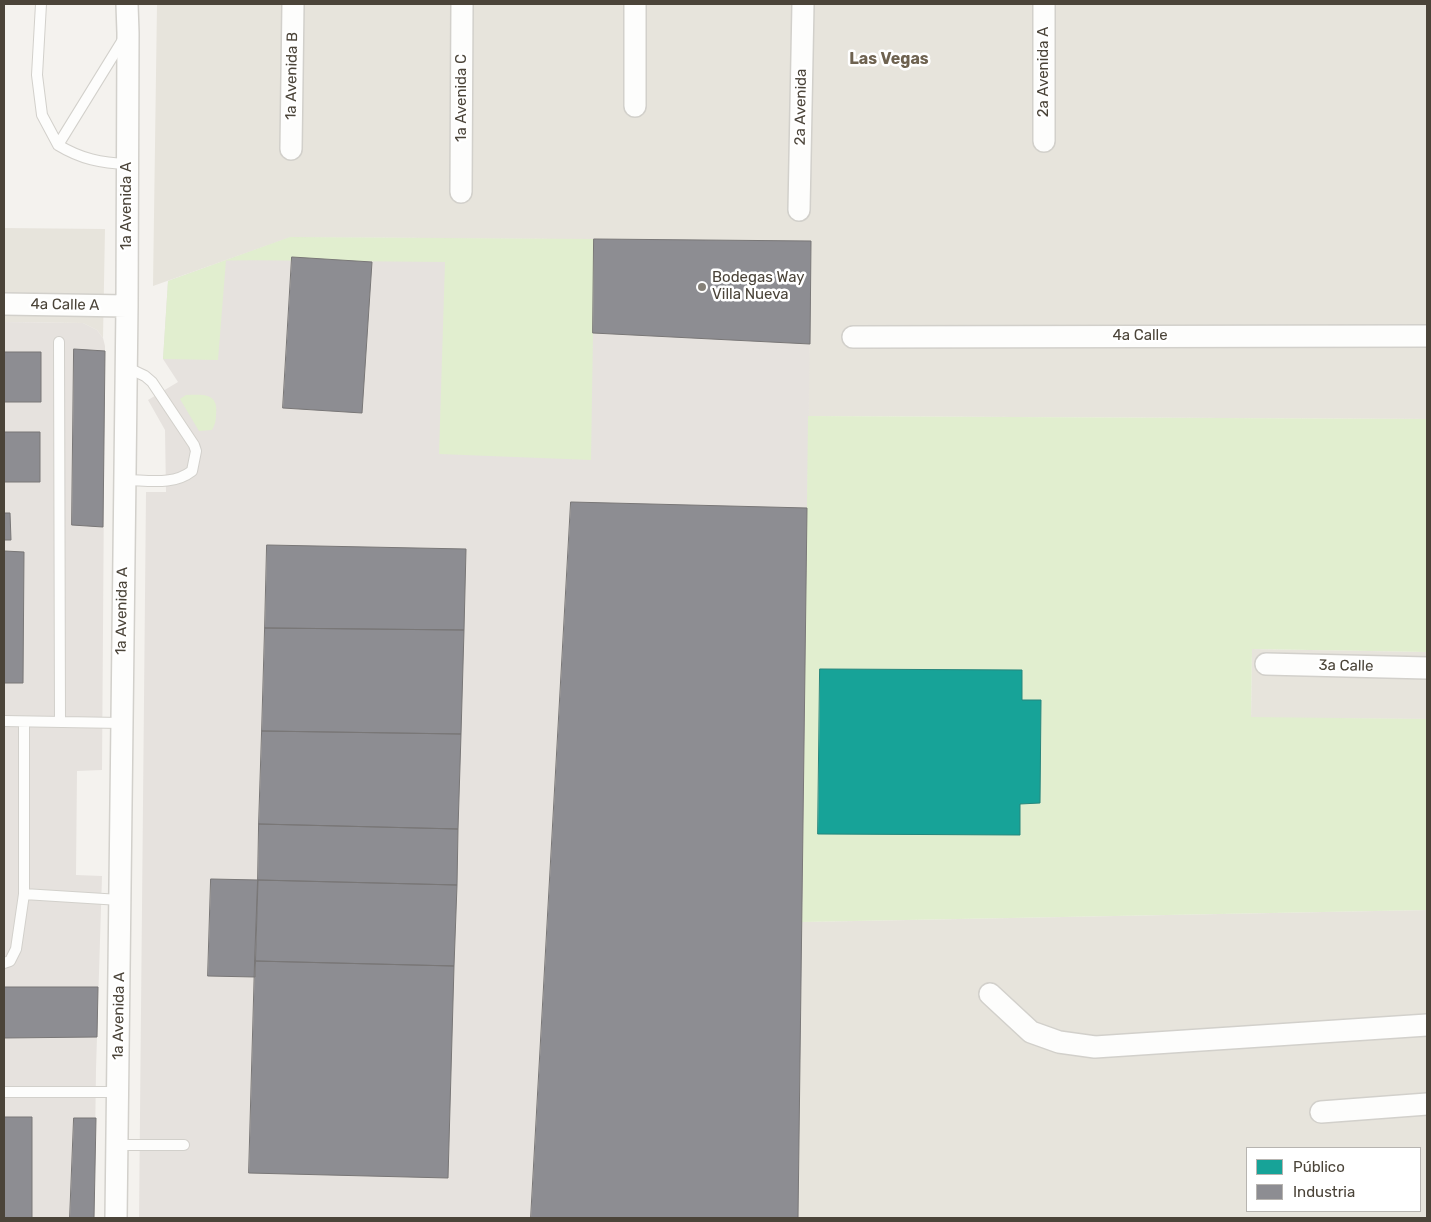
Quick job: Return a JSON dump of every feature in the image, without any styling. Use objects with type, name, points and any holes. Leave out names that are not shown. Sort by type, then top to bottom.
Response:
[{"type":"street","name":"1a Avenida A","points":[[116,1218],[127,306],[127,4]]},
{"type":"street","name":"1a Avenida B","points":[[292,149],[293,4]]},
{"type":"street","name":"1a Avenida C","points":[[461,192],[462,4]]},
{"type":"street","points":[[635,4],[635,106]]},
{"type":"street","name":"2a Avenida","points":[[799,210],[803,4]]},
{"type":"street","name":"2a Avenida A","points":[[1044,4],[1044,141]]},
{"type":"street","name":"4a Calle A","points":[[4,304],[127,306]]},
{"type":"street","name":"4a Calle","points":[[853,337],[1427,336]]},
{"type":"street","name":"3a Calle","points":[[1266,664],[1427,668]]},
{"type":"street","points":[[990,994],[1031,1032],[1060,1042],[1095,1047],[1427,1025]]},
{"type":"street","points":[[1321,1112],[1427,1104]]},
{"type":"lane","points":[[41,4],[38,83],[42,115],[58,145],[73,154],[105,163],[128,164]]},
{"type":"lane","points":[[58,145],[128,33]]},
{"type":"lane","points":[[59,342],[60,722]]},
{"type":"lane","points":[[124,480],[174,480],[184,477],[192,471],[196,451],[189,435],[152,382],[145,376],[125,367]]},
{"type":"lane","points":[[4,721],[121,723]]},
{"type":"lane","points":[[4,963],[10,960],[16,949],[24,894],[24,722]]},
{"type":"lane","points":[[24,894],[120,900]]},
{"type":"lane","points":[[4,1092],[118,1092]]},
{"type":"lane","points":[[118,1145],[184,1146]]},
{"type":"shaded area","name":"Las Vegas","points":[[157,4],[1427,4],[1427,419],[808,416],[811,241],[291,237],[153,286]]},
{"type":"shaded area","points":[[4,228],[105,229],[103,338],[97,330],[83,323],[4,322]]},
{"type":"shaded area","points":[[290,237],[811,241],[798,1218],[139,1218],[146,492],[166,492],[165,430],[148,400],[178,382],[163,359],[168,281]]},
{"type":"shaded area","points":[[4,322],[83,323],[97,330],[103,338],[105,346],[102,770],[77,771],[76,875],[102,876],[94,1218],[4,1218]]},
{"type":"shaded area","points":[[1252,649],[1427,652],[1427,719],[1251,718]]},
{"type":"shaded area","points":[[1427,910],[1427,1218],[798,1218],[802,922]]},
{"type":"green space","points":[[290,237],[594,239],[591,460],[439,454],[445,262],[226,260]]},
{"type":"green space","points":[[226,260],[218,360],[163,359],[168,281]]},
{"type":"green space","points":[[186,395],[208,396],[215,402],[216,419],[212,430],[199,431],[180,399]]},
{"type":"green space","points":[[808,416],[1427,419],[1427,652],[1252,649],[1251,717],[1427,719],[1427,910],[802,922]]},
{"type":"building: Público","points":[[820,669],[1022,670],[1022,700],[1041,700],[1040,803],[1020,804],[1020,835],[818,834]]},
{"type":"building: Industria","name":"Bodegas Way Villa Nueva","points":[[594,239],[811,241],[810,344],[593,333]]},
{"type":"building: Industria","points":[[292,257],[372,262],[362,413],[283,408]]},
{"type":"building: Industria","points":[[74,349],[105,351],[103,527],[72,525]]},
{"type":"building: Industria","points":[[4,352],[41,352],[41,402],[4,402]]},
{"type":"building: Industria","points":[[4,432],[40,432],[40,482],[4,482]]},
{"type":"building: Industria","points":[[571,502],[807,508],[798,1218],[531,1218]]},
{"type":"building: Industria","points":[[4,513],[10,513],[11,540],[4,540]]},
{"type":"building: Industria","points":[[267,545],[466,549],[464,630],[265,628]]},
{"type":"building: Industria","points":[[4,551],[24,552],[23,683],[4,683]]},
{"type":"building: Industria","points":[[265,628],[464,630],[461,734],[262,731]]},
{"type":"building: Industria","points":[[262,731],[461,734],[458,829],[259,824]]},
{"type":"building: Industria","points":[[259,824],[458,829],[457,885],[258,880]]},
{"type":"building: Industria","points":[[211,879],[258,880],[255,977],[208,976]]},
{"type":"building: Industria","points":[[258,880],[457,885],[454,966],[255,961]]},
{"type":"building: Industria","points":[[255,961],[454,966],[448,1178],[249,1173]]},
{"type":"building: Industria","points":[[4,987],[98,987],[97,1037],[4,1038]]},
{"type":"building: Industria","points":[[4,1117],[32,1117],[32,1218],[4,1218]]},
{"type":"building: Industria","points":[[74,1118],[96,1118],[94,1218],[70,1218]]},
{"type":"place","name":"Bodegas Way Villa Nueva","points":[[702,287]]},
{"type":"district","name":"Las Vegas","points":[[889,59]]}]
